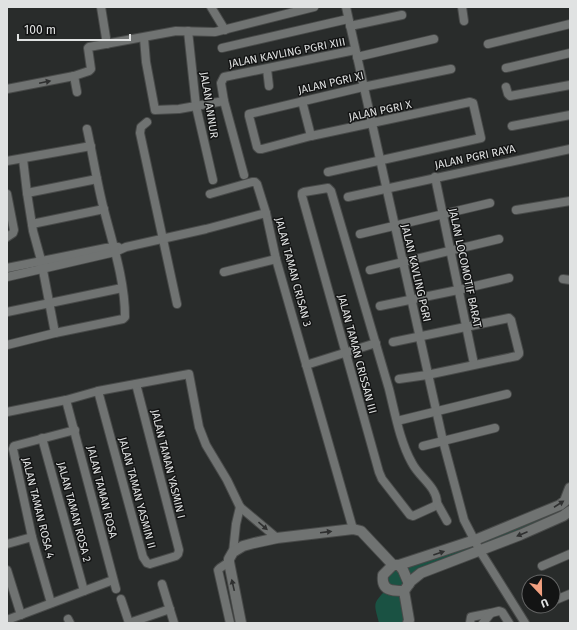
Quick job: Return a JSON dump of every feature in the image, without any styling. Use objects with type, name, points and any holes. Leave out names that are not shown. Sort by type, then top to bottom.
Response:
[{"type":"street","points":[[101,7],[107,44]]},
{"type":"street","points":[[211,7],[225,30]]},
{"type":"street","points":[[7,89],[74,76],[89,71],[91,69],[88,47],[176,31],[203,33],[215,32],[314,7]]},
{"type":"street","name":"JALAN KAVLING PGRI","points":[[346,7],[442,441],[464,520],[480,552],[525,623]]},
{"type":"street","points":[[462,7],[464,21]]},
{"type":"street","points":[[222,48],[349,22],[402,15]]},
{"type":"street","points":[[488,44],[570,24]]},
{"type":"street","name":"JALAN ANNUR","points":[[188,31],[196,106],[213,180]]},
{"type":"street","points":[[144,38],[146,62],[154,110],[180,109],[224,101],[244,175]]},
{"type":"street","name":"JALAN KAVLING PGRI XIII","points":[[224,101],[221,83],[224,77],[434,39]]},
{"type":"street","points":[[506,68],[570,53]]},
{"type":"street","points":[[267,69],[269,86]]},
{"type":"street","name":"JALAN PGRI XI","points":[[257,147],[249,116],[250,113],[363,87],[451,69]]},
{"type":"street","points":[[74,76],[77,92]]},
{"type":"street","points":[[506,87],[510,96],[570,85]]},
{"type":"street","points":[[302,101],[311,136]]},
{"type":"street","name":"JALAN PGRI X","points":[[257,147],[262,149],[311,136],[472,102],[474,103],[481,138],[380,161]]},
{"type":"street","points":[[512,126],[570,115]]},
{"type":"street","points":[[147,122],[142,125],[140,129],[177,304]]},
{"type":"street","points":[[7,345],[55,333],[123,319],[125,317],[122,288],[115,249],[97,179],[87,129]]},
{"type":"street","points":[[7,161],[90,146]]},
{"type":"street","name":"JALAN PGRI RAYA","points":[[348,197],[570,149]]},
{"type":"street","points":[[23,159],[26,193],[55,333]]},
{"type":"street","points":[[328,172],[380,161]]},
{"type":"street","name":"JALAN LOCOMOTIF BARAT","points":[[435,177],[474,364]]},
{"type":"street","points":[[26,193],[97,179]]},
{"type":"street","name":"JALAN TAMAN CRISAN 3","points":[[210,194],[252,182],[257,184],[266,213],[276,259],[353,529]]},
{"type":"street","name":"JALAN TAMAN CRISSAN III","points":[[376,343],[330,188],[304,192],[302,193],[302,196],[376,465],[382,480],[410,515],[414,516],[436,505]]},
{"type":"street","points":[[7,194],[14,230],[13,233],[7,237]]},
{"type":"street","points":[[516,210],[570,201]]},
{"type":"street","points":[[360,234],[490,203]]},
{"type":"street","points":[[32,224],[104,209]]},
{"type":"street","points":[[7,268],[41,264],[126,247],[206,229],[266,213]]},
{"type":"street","points":[[370,270],[499,239]]},
{"type":"street","points":[[224,272],[276,259]]},
{"type":"street","points":[[7,277],[41,264]]},
{"type":"street","points":[[380,306],[509,278]]},
{"type":"street","points":[[7,312],[122,288]]},
{"type":"street","points":[[393,342],[509,318],[511,320],[519,354],[518,356],[427,375],[399,379]]},
{"type":"street","points":[[306,365],[376,343],[397,422],[408,456],[422,477],[434,490],[437,498],[436,505],[447,521]]},
{"type":"street","points":[[7,412],[66,400],[98,391],[188,374],[199,427],[206,445],[227,480],[240,507],[277,538]]},
{"type":"street","name":"JALAN TAMAN YASMIN I","points":[[136,384],[179,550]]},
{"type":"street","name":"JALAN TAMAN YASMIN II","points":[[98,391],[143,557],[147,563],[150,564],[176,556],[179,550]]},
{"type":"street","points":[[401,420],[507,394]]},
{"type":"street","name":"JALAN TAMAN ROSA","points":[[66,400],[116,589]]},
{"type":"street","points":[[423,446],[495,428]]},
{"type":"street","points":[[42,438],[75,430]]},
{"type":"street","name":"JALAN TAMAN ROSA 4","points":[[42,438],[14,446],[13,449],[32,537],[51,603]]},
{"type":"street","name":"JALAN TAMAN ROSA 2","points":[[42,438],[84,591]]},
{"type":"street","points":[[570,488],[565,501],[560,505],[475,540],[396,565],[383,575],[385,586],[390,591],[407,588],[415,577],[421,574],[480,552],[563,516],[570,511]]},
{"type":"street","points":[[240,507],[231,557],[241,622],[229,623],[218,570],[231,557],[243,546],[277,538],[353,529],[360,531],[403,570],[407,588],[408,623]]},
{"type":"street","points":[[7,544],[32,537]]},
{"type":"street","points":[[542,566],[570,554]]},
{"type":"street","points":[[7,570],[21,615]]},
{"type":"street","points":[[7,620],[113,580]]},
{"type":"street","points":[[162,584],[174,623]]},
{"type":"street","points":[[121,599],[129,623],[170,609]]},
{"type":"street","points":[[483,623],[496,611],[500,611],[509,623]]},
{"type":"street","points":[[470,623],[471,617],[491,614]]},
{"type":"green space","points":[[570,489],[570,511],[421,573],[404,591],[409,620],[417,623],[379,623],[375,607],[379,598],[387,589],[383,575],[551,509]]}]
